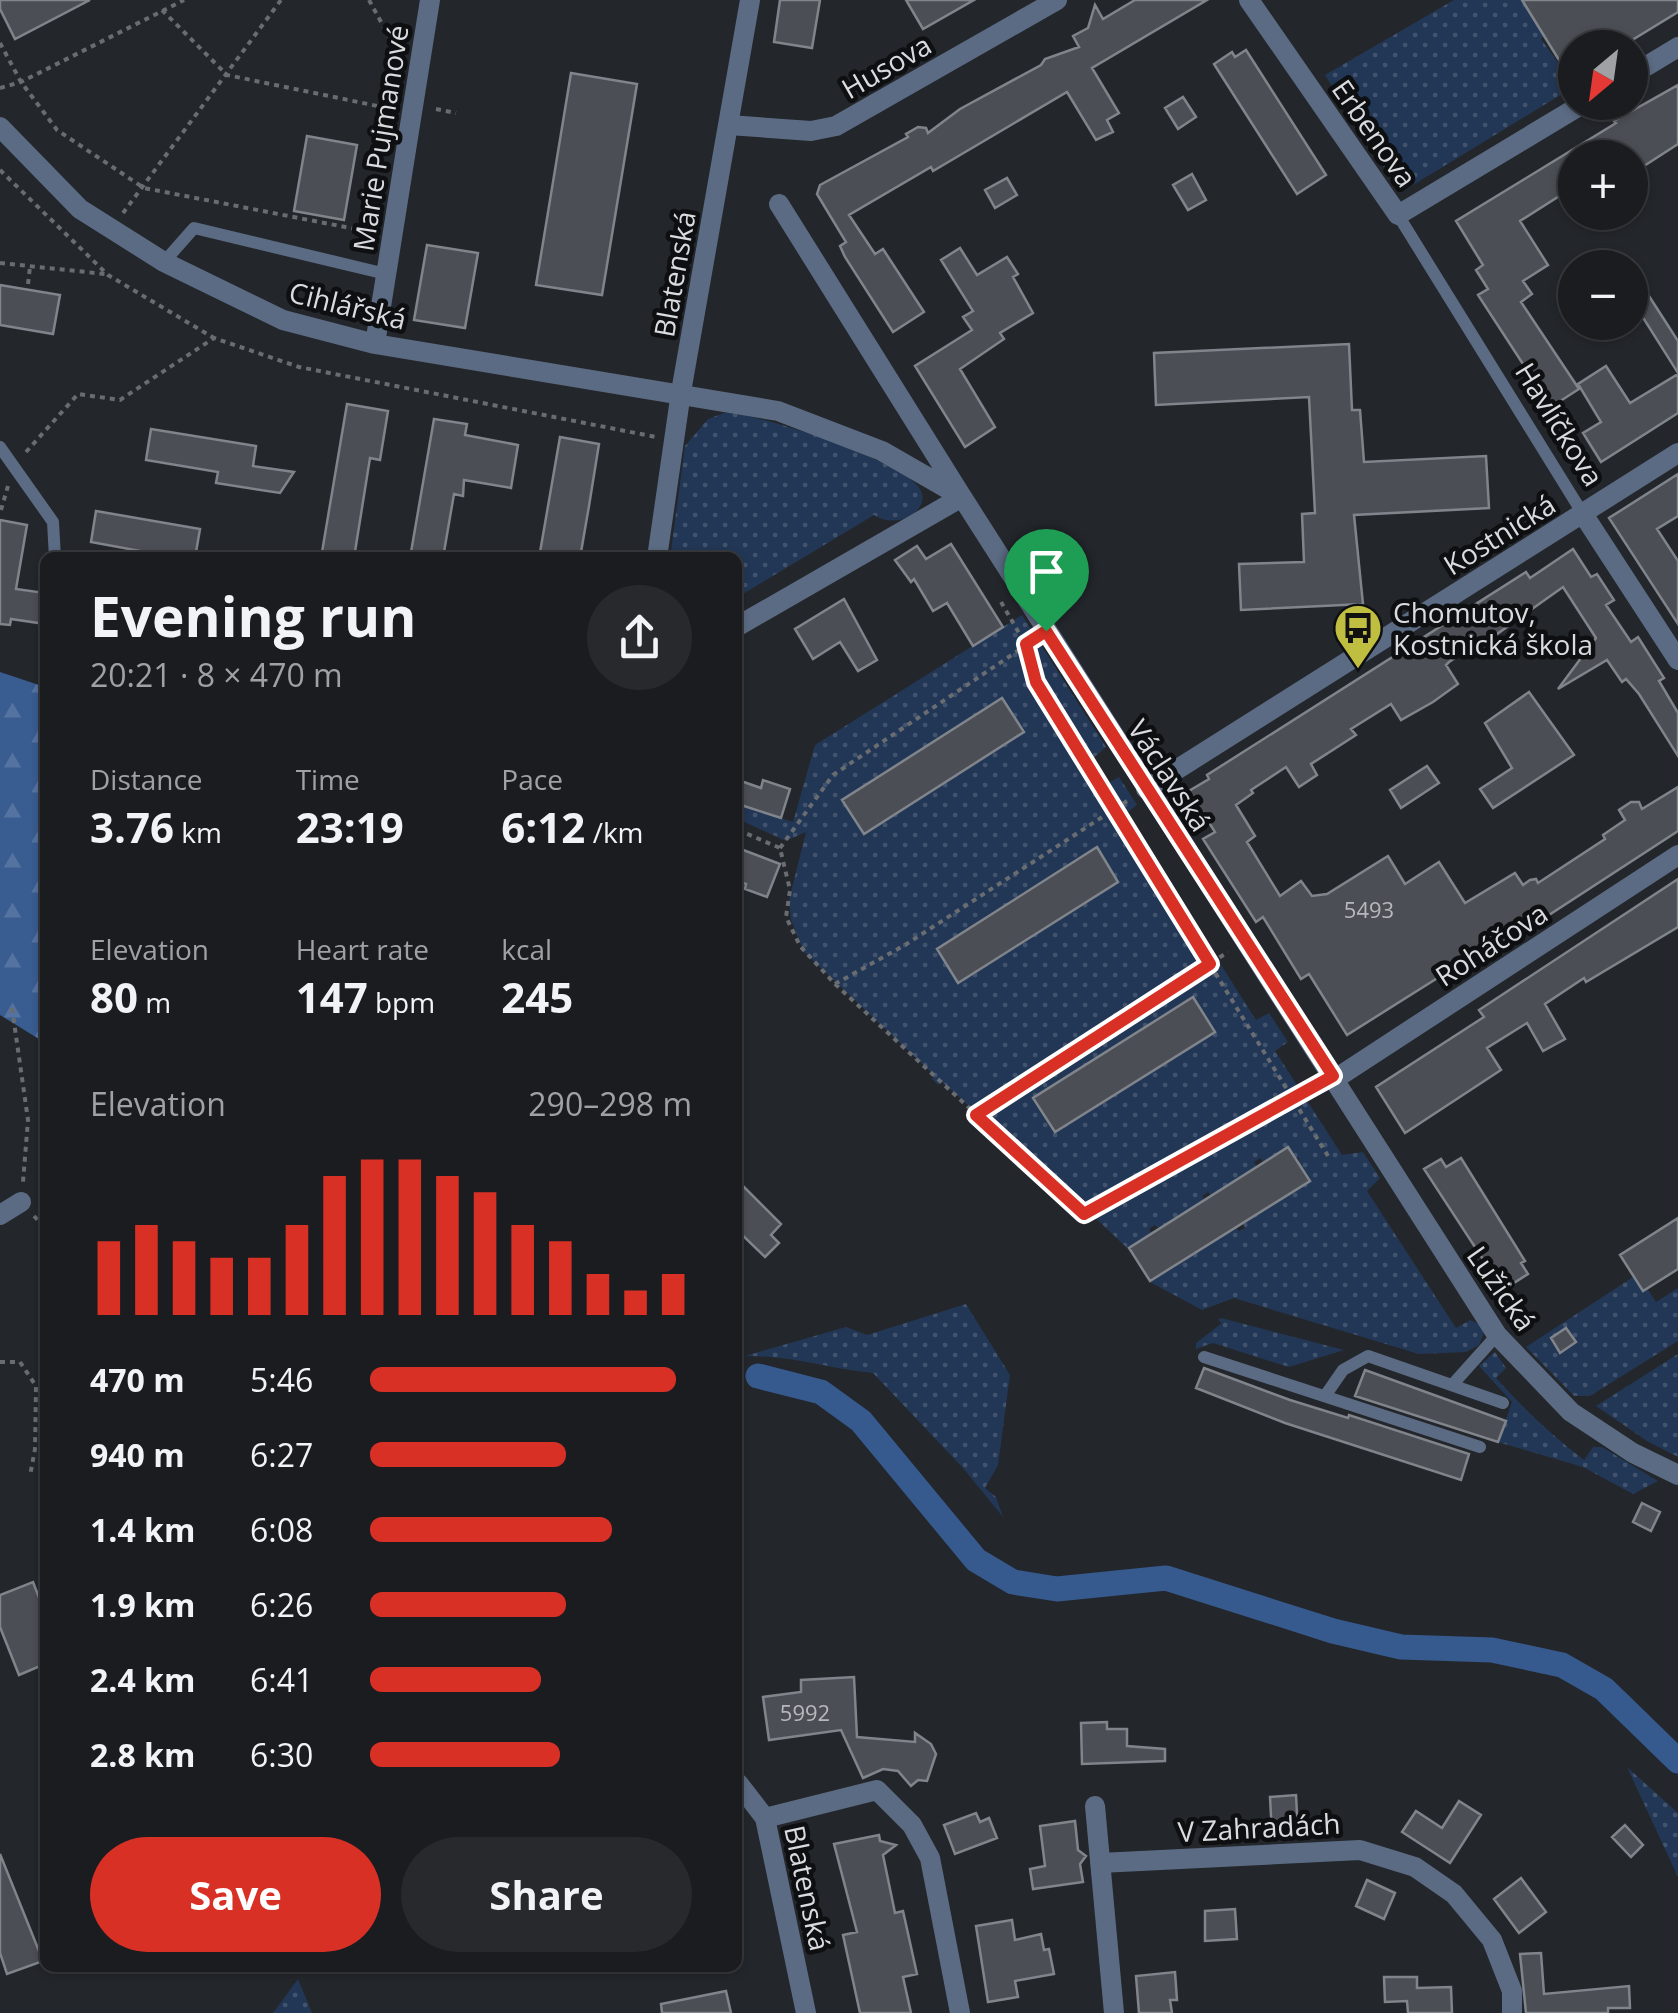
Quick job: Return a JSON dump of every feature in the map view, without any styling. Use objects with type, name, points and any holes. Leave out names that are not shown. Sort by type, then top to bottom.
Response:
[{"type":"street","name":"Marie Pujmanové","points":[[375,344],[430,0]]},
{"type":"street","name":"Blatenská","points":[[657,552],[750,0]]},
{"type":"street","name":"Husova","points":[[729,125],[811,131],[836,126],[1057,0]]},
{"type":"street","name":"Erbenova","points":[[1249,0],[1398,215],[1558,119]]},
{"type":"street","points":[[1648,65],[1678,47]]},
{"type":"street","name":"Cihlářská","points":[[0,127],[80,209],[164,262],[283,320],[375,344],[681,392]]},
{"type":"street","name":"Václavská","points":[[779,204],[1146,789],[1334,1078]]},
{"type":"street","name":"Václavská","points":[[681,392],[778,411],[882,451],[962,497]]},
{"type":"street","name":"Kostnická","points":[[1146,789],[1678,452]]},
{"type":"street","points":[[742,624],[962,497]]},
{"type":"street","name":"Havlíčkova","points":[[1583,514],[1678,660]]},
{"type":"street","name":"Roháčova","points":[[1334,1078],[1678,854]]},
{"type":"street","name":"Lužická","points":[[1334,1078],[1497,1335],[1571,1412],[1633,1453],[1678,1475]]},
{"type":"street","points":[[0,1215],[21,1202]]},
{"type":"street","name":"Blatenská","points":[[742,1788],[765,1818],[806,2013]]},
{"type":"street","points":[[765,1818],[878,1790],[912,1825],[930,1858],[960,2013]]},
{"type":"street","points":[[1095,1806],[1114,2013]]},
{"type":"street","name":"V Zahradách","points":[[1100,1863],[1360,1850],[1414,1867],[1454,1894],[1492,1940],[1512,1992],[1512,2013]]},
{"type":"lane","name":"Havlíčkova","points":[[1398,215],[1583,514]]},
{"type":"lane","points":[[164,262],[194,228],[386,274]]},
{"type":"lane","points":[[0,447],[52,522],[54,552]]},
{"type":"lane","points":[[1453,1384],[1497,1335]]},
{"type":"lane","points":[[1324,1396],[1343,1370],[1368,1356],[1503,1403]]},
{"type":"lane","points":[[1204,1357],[1480,1447]]},
{"type":"path","points":[[0,88],[21,82],[184,0]]},
{"type":"path","points":[[110,228],[144,188],[281,0]]},
{"type":"path","points":[[369,0],[400,57],[419,65]]},
{"type":"path","points":[[162,10],[227,75],[412,114]]},
{"type":"path","points":[[0,43],[21,82],[57,130],[144,188],[392,236]]},
{"type":"path","points":[[437,110],[456,113]]},
{"type":"path","points":[[0,170],[108,275],[214,338],[299,367],[674,441]]},
{"type":"path","points":[[0,263],[108,275]]},
{"type":"path","points":[[28,284],[30,268]]},
{"type":"path","points":[[0,510],[14,466],[78,394],[120,400],[214,338]]},
{"type":"path","points":[[1046,631],[833,775],[780,848],[790,890],[786,917],[807,955],[1084,1214],[1334,1078]]},
{"type":"path","points":[[1026,644],[1036,682],[1328,1156]]},
{"type":"path","points":[[835,984],[905,945],[1146,789]]},
{"type":"path","points":[[742,832],[780,848]]},
{"type":"path","points":[[976,1115],[1245,941]]},
{"type":"path","points":[[12,1008],[28,1120],[21,1202]]},
{"type":"path","points":[[0,1362],[20,1362],[36,1386],[35,1449],[30,1476]]},
{"type":"shaded area","points":[[1454,0],[1522,0],[1544,36],[1541,39],[1558,62],[1558,96],[1400,193],[1325,75]]},
{"type":"shaded area","points":[[724,413],[765,420],[856,451],[917,485],[922,493],[919,509],[894,521],[874,515],[742,595],[742,552],[671,552],[685,446],[708,419]]},
{"type":"shaded area","points":[[1022,615],[1106,747],[1091,760],[1107,784],[1119,777],[1137,805],[1125,814],[1256,1020],[1269,1013],[1288,1042],[1275,1051],[1342,1155],[1363,1152],[1380,1178],[1367,1191],[1456,1328],[1470,1320],[1479,1324],[1484,1332],[1479,1345],[1466,1352],[1419,1354],[1234,1298],[1202,1310],[1150,1282],[1236,1228],[1245,1228],[1243,1224],[1309,1182],[1299,1158],[1264,1163],[1260,1158],[1254,1162],[1257,1167],[1212,1196],[1208,1192],[1202,1196],[1205,1200],[1159,1229],[1155,1225],[1149,1229],[1152,1234],[1128,1249],[1088,1211],[1084,1214],[1077,1208],[1080,1204],[1045,1179],[1048,1175],[942,1082],[938,1085],[932,1079],[934,1075],[804,952],[791,920],[789,900],[806,832],[786,841],[742,821],[742,805],[793,822],[815,745]]},
{"type":"shaded area","points":[[1633,1277],[1656,1302],[1678,1288],[1678,1341],[1590,1396],[1574,1396],[1526,1347]]},
{"type":"shaded area","points":[[966,1304],[1010,1375],[998,1465],[985,1488],[996,1497],[1003,1517],[963,1468],[873,1373],[745,1356],[846,1327],[867,1335]]},
{"type":"shaded area","points":[[1218,1320],[1344,1350],[1289,1367],[1213,1343],[1196,1349],[1196,1343],[1222,1323]]},
{"type":"shaded area","points":[[1495,1352],[1506,1368],[1496,1378],[1572,1451],[1584,1460],[1593,1447],[1602,1447],[1658,1481],[1633,1494],[1583,1467],[1498,1442],[1512,1402],[1479,1366]]},
{"type":"shaded area","points":[[1678,1354],[1678,1457],[1596,1406]]},
{"type":"shaded area","points":[[1627,1767],[1678,1813],[1678,1877]]},
{"type":"shaded area","points":[[298,1979],[312,2013],[273,2013]]},
{"type":"green space","points":[[0,672],[40,685],[40,1083],[39,1039],[0,1015]]},
{"type":"building","points":[[0,0],[90,0],[15,39],[0,9]]},
{"type":"building","points":[[780,0],[820,0],[812,48],[774,42]]},
{"type":"building","points":[[906,0],[974,0],[923,29]]},
{"type":"building","points":[[1135,0],[1207,0],[1092,68],[1119,113],[1107,120],[1113,132],[1096,140],[1067,92],[849,215],[875,254],[883,249],[924,312],[893,332],[845,257],[840,246],[846,242],[817,194],[820,185],[908,137],[906,134],[918,127],[926,128],[928,133],[960,109],[1041,65],[1045,59],[1079,47],[1073,36],[1088,28],[1095,5],[1103,19]]},
{"type":"building","points":[[1522,0],[1678,0],[1678,12],[1648,30],[1558,30],[1558,58]]},
{"type":"building","points":[[1246,50],[1326,175],[1297,194],[1214,64],[1232,52],[1235,57]]},
{"type":"building","points":[[571,73],[637,84],[602,295],[536,285]]},
{"type":"building","points":[[1678,85],[1678,144],[1648,163],[1648,140],[1588,140],[1616,120],[1648,120],[1648,102]]},
{"type":"building","points":[[1183,97],[1196,117],[1178,129],[1165,108]]},
{"type":"building","points":[[307,136],[357,145],[344,220],[294,211]]},
{"type":"building","points":[[1558,159],[1558,197],[1520,221],[1548,265],[1523,281],[1532,294],[1521,302],[1579,389],[1551,407],[1478,295],[1488,289],[1476,270],[1483,265],[1456,221]]},
{"type":"building","points":[[1192,174],[1206,200],[1188,210],[1173,185]]},
{"type":"building","points":[[1007,178],[1017,195],[995,208],[985,190]]},
{"type":"building","points":[[427,245],[478,253],[465,328],[414,320]]},
{"type":"building","points":[[960,248],[977,275],[1007,257],[1033,313],[1000,333],[1004,339],[960,369],[995,427],[965,447],[915,366],[972,330],[963,317],[973,311],[941,260]]},
{"type":"building","points":[[0,285],[60,295],[53,334],[0,325]]},
{"type":"building","points":[[1648,297],[1678,341],[1678,373],[1648,326]]},
{"type":"building","points":[[1349,344],[1352,410],[1360,410],[1364,462],[1486,456],[1489,508],[1354,515],[1363,604],[1241,610],[1239,564],[1304,562],[1302,514],[1315,513],[1309,397],[1156,405],[1154,353]]},
{"type":"building","points":[[1606,366],[1630,403],[1678,374],[1678,413],[1601,462],[1583,433],[1601,422],[1578,384]]},
{"type":"building","points":[[347,404],[388,411],[380,460],[370,458],[355,552],[322,552]]},
{"type":"building","points":[[434,419],[467,424],[465,435],[518,445],[511,488],[464,480],[463,496],[454,494],[444,552],[411,552]]},
{"type":"building","points":[[151,429],[256,446],[253,466],[294,472],[280,493],[216,483],[218,472],[146,460]]},
{"type":"building","points":[[560,437],[599,444],[581,552],[540,552]]},
{"type":"building","points":[[1678,474],[1678,516],[1657,529],[1678,561],[1678,624],[1609,518]]},
{"type":"building","points":[[96,511],[200,529],[196,552],[146,552],[91,542]]},
{"type":"building","points":[[0,520],[27,525],[16,589],[40,592],[40,623],[11,619],[10,625],[0,624]]},
{"type":"building","points":[[951,544],[1003,627],[973,646],[947,603],[933,611],[914,579],[911,582],[895,560],[917,546],[926,559]]},
{"type":"building","points":[[1573,549],[1591,577],[1597,574],[1614,600],[1606,605],[1631,642],[1638,637],[1664,678],[1659,681],[1678,713],[1678,756],[1639,694],[1626,679],[1622,682],[1607,660],[1558,689],[1596,638],[1563,587],[1490,639],[1449,662],[1446,665],[1458,684],[1433,702],[1401,720],[1391,704],[1351,729],[1356,735],[1311,764],[1317,775],[1299,787],[1286,767],[1251,790],[1253,793],[1236,805],[1255,836],[1247,842],[1280,896],[1301,881],[1312,896],[1327,894],[1388,856],[1405,884],[1439,862],[1465,903],[1515,873],[1523,885],[1536,879],[1538,883],[1605,839],[1603,835],[1625,820],[1619,810],[1631,802],[1639,802],[1642,809],[1678,787],[1678,831],[1495,950],[1492,945],[1473,957],[1470,951],[1447,972],[1347,1035],[1309,974],[1301,979],[1263,917],[1256,922],[1203,839],[1215,832],[1189,791],[1209,779],[1207,775],[1526,572],[1530,578]]},
{"type":"building","points":[[844,599],[877,660],[858,671],[840,642],[813,659],[795,629]]},
{"type":"building","points":[[1529,692],[1574,755],[1493,808],[1480,789],[1512,768],[1485,723]]},
{"type":"building","points":[[1002,698],[1024,732],[864,834],[842,800]]},
{"type":"building","points":[[1427,766],[1439,783],[1401,808],[1390,790]]},
{"type":"building","points":[[763,780],[790,789],[781,818],[742,805],[742,781],[761,788]]},
{"type":"building","points":[[1097,847],[1118,882],[958,983],[937,949]]},
{"type":"building","points":[[742,850],[780,864],[767,897],[745,889],[746,884],[742,882]]},
{"type":"building","points":[[1678,879],[1678,927],[1545,1004],[1565,1039],[1543,1051],[1527,1023],[1487,1048],[1501,1070],[1405,1133],[1376,1087],[1484,1017],[1479,1010]]},
{"type":"building","points":[[1193,997],[1215,1032],[1055,1132],[1033,1098]]},
{"type":"building","points":[[1288,1147],[1310,1181],[1150,1281],[1129,1248]]},
{"type":"building","points":[[1461,1158],[1525,1261],[1521,1263],[1528,1274],[1503,1290],[1424,1169],[1441,1159],[1446,1167]]},
{"type":"building","points":[[742,1185],[781,1224],[771,1235],[779,1243],[765,1257],[742,1235]]},
{"type":"building","points":[[1678,1218],[1678,1269],[1643,1291],[1620,1255]]},
{"type":"building","points":[[1566,1328],[1576,1342],[1560,1353],[1551,1338]]},
{"type":"building","points":[[1204,1368],[1290,1400],[1469,1454],[1461,1480],[1285,1423],[1196,1388]]},
{"type":"building","points":[[1365,1370],[1506,1421],[1498,1442],[1355,1396]]},
{"type":"building","points":[[1642,1503],[1660,1512],[1651,1531],[1633,1522]]},
{"type":"building","points":[[33,1582],[40,1600],[40,1666],[19,1675],[0,1627],[0,1595]]},
{"type":"building","points":[[854,1677],[857,1737],[915,1742],[915,1733],[931,1744],[936,1754],[927,1781],[918,1780],[911,1786],[898,1771],[883,1769],[863,1778],[841,1730],[769,1740],[763,1697],[801,1692],[801,1680]]},
{"type":"building","points":[[1107,1722],[1107,1729],[1127,1729],[1127,1746],[1165,1749],[1165,1761],[1082,1764],[1081,1723]]},
{"type":"building","points":[[1296,1795],[1298,1833],[1272,1835],[1270,1797]]},
{"type":"building","points":[[1459,1801],[1481,1815],[1450,1863],[1402,1832],[1416,1811],[1442,1828]]},
{"type":"building","points":[[976,1813],[980,1822],[989,1818],[997,1838],[955,1854],[944,1825]]},
{"type":"building","points":[[1075,1821],[1078,1850],[1086,1856],[1080,1864],[1083,1882],[1033,1889],[1030,1869],[1045,1866],[1040,1826]]},
{"type":"building","points":[[1625,1825],[1643,1845],[1631,1857],[1612,1837]]},
{"type":"building","points":[[879,1835],[880,1841],[896,1845],[883,1855],[895,1913],[903,1911],[917,1974],[903,1977],[911,2013],[860,2013],[843,1935],[857,1932],[834,1844]]},
{"type":"building","points":[[0,1854],[40,1962],[7,1974],[0,1953]]},
{"type":"building","points":[[1521,1878],[1546,1912],[1519,1933],[1494,1899]]},
{"type":"building","points":[[1367,1880],[1395,1893],[1384,1919],[1356,1906]]},
{"type":"building","points":[[1235,1909],[1237,1939],[1205,1941],[1205,1911]]},
{"type":"building","points":[[1012,1920],[1015,1940],[1041,1934],[1054,1974],[1015,1981],[1018,1997],[988,2002],[976,1926]]},
{"type":"building","points":[[1541,1953],[1544,1994],[1629,1986],[1630,2008],[1608,2008],[1608,2013],[1526,2013],[1520,1954]]},
{"type":"building","points":[[1175,1972],[1177,2000],[1170,2000],[1172,2013],[1139,2013],[1136,1976]]},
{"type":"building","points":[[1384,1977],[1417,1977],[1417,1988],[1451,1987],[1452,2013],[1408,2013],[1407,2001],[1385,2002]]},
{"type":"building","points":[[726,1991],[731,2013],[662,2013],[661,2004]]},
{"type":"waterway","points":[[758,1376],[821,1392],[861,1421],[976,1560],[1013,1582],[1057,1589],[1166,1578],[1333,1631],[1401,1647],[1492,1650],[1562,1665],[1604,1689],[1678,1761]]},
{"type":"place","name":"Chomutov, Kostnická škola","points":[[1358,670]]},
{"type":"route","points":[[1046,631],[1333,1076],[1084,1214],[976,1115],[1210,964],[1036,682],[1026,644],[1046,631]]}]
